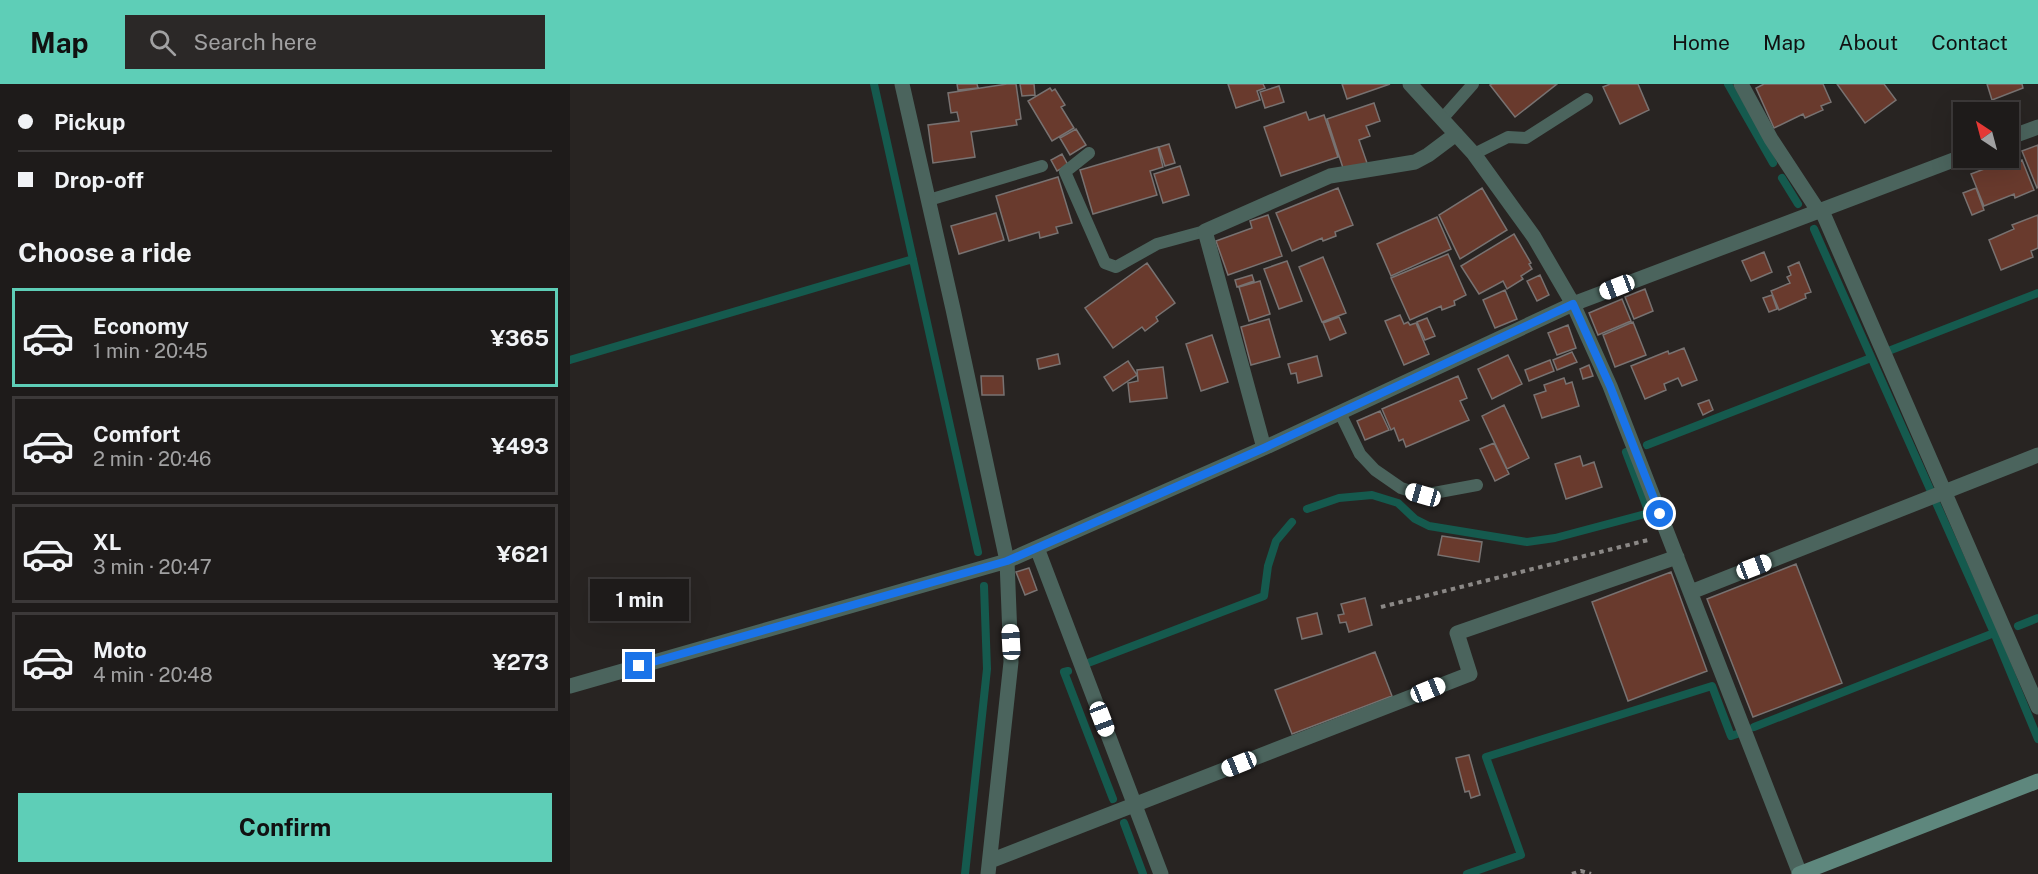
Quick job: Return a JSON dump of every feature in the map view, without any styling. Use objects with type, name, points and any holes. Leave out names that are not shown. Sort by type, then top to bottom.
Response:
[{"type":"street","points":[[902,84],[1007,561],[1011,662],[989,868],[1135,805],[1470,674],[1457,633],[1677,557]]},
{"type":"street","points":[[1410,84],[1474,154],[1534,237],[1573,304],[1610,386],[1800,874],[2038,782]]},
{"type":"street","points":[[1741,84],[1772,139],[1820,211],[2038,707]]},
{"type":"street","points":[[2019,134],[2038,127]]},
{"type":"street","points":[[1264,448],[1205,231],[1330,176],[1415,162],[1456,134]]},
{"type":"street","points":[[570,686],[1007,561],[1264,448],[1573,304],[1953,160]]},
{"type":"street","points":[[1691,592],[2038,455]]},
{"type":"street","points":[[1037,548],[1161,874]]},
{"type":"lane","points":[[1442,119],[1473,84]]},
{"type":"lane","points":[[1474,154],[1508,137],[1526,138],[1587,99]]},
{"type":"lane","points":[[1089,153],[1065,172],[1105,263],[1116,267],[1157,244],[1205,231]]},
{"type":"lane","points":[[929,200],[1042,166]]},
{"type":"lane","points":[[1340,413],[1360,454],[1375,470],[1401,488],[1423,495],[1477,485]]},
{"type":"path","points":[[1381,607],[1669,535]]},
{"type":"path","points":[[1572,874],[1581,871],[1591,874]]},
{"type":"building","points":[[957,84],[977,84],[978,88],[958,90]]},
{"type":"building","points":[[1016,84],[1021,119],[1016,120],[1017,125],[971,132],[975,157],[933,163],[928,125],[959,121],[957,112],[951,113],[948,93]]},
{"type":"building","points":[[1020,84],[1034,84],[1035,95],[1022,96]]},
{"type":"building","points":[[1228,84],[1263,84],[1265,88],[1257,91],[1260,100],[1236,108]]},
{"type":"building","points":[[1342,84],[1390,84],[1347,99]]},
{"type":"building","points":[[1557,84],[1515,117],[1490,85]]},
{"type":"building","points":[[1610,84],[1638,84],[1649,110],[1620,124],[1603,87]]},
{"type":"building","points":[[1764,84],[1823,84],[1831,102],[1821,106],[1823,110],[1805,118],[1803,114],[1774,128],[1756,88]]},
{"type":"building","points":[[1837,84],[1884,84],[1896,100],[1865,123]]},
{"type":"building","points":[[1987,84],[2022,84],[2023,88],[1992,100]]},
{"type":"building","points":[[1279,86],[1284,102],[1265,108],[1260,92]]},
{"type":"building","points":[[1050,88],[1052,91],[1055,89],[1065,105],[1061,107],[1074,128],[1052,141],[1028,101]]},
{"type":"building","points":[[1374,103],[1380,121],[1366,126],[1370,136],[1359,140],[1367,163],[1344,171],[1327,119]]},
{"type":"building","points":[[1306,112],[1309,120],[1324,115],[1338,157],[1281,176],[1264,127]]},
{"type":"building","points":[[1076,129],[1086,145],[1070,155],[1060,138]]},
{"type":"building","points":[[1169,144],[1175,163],[1165,166],[1159,147]]},
{"type":"building","points":[[2038,145],[2038,187],[2037,188],[2022,151]]},
{"type":"building","points":[[1158,147],[1163,167],[1150,171],[1157,195],[1093,214],[1080,170]]},
{"type":"building","points":[[1062,154],[1068,165],[1057,171],[1051,160]]},
{"type":"building","points":[[2022,160],[2034,190],[2015,198],[2014,194],[1984,206],[1971,174],[1987,168],[2019,168],[2019,161]]},
{"type":"building","points":[[1180,166],[1189,195],[1163,203],[1154,174]]},
{"type":"building","points":[[1058,177],[1072,223],[1056,227],[1058,233],[1040,238],[1039,232],[1009,241],[996,196]]},
{"type":"building","points":[[1338,188],[1353,225],[1335,232],[1336,236],[1323,241],[1322,238],[1292,251],[1276,213]]},
{"type":"building","points":[[1482,188],[1507,230],[1460,259],[1439,215]]},
{"type":"building","points":[[1976,188],[1984,210],[1972,215],[1963,193]]},
{"type":"building","points":[[996,213],[1004,240],[959,254],[951,226]]},
{"type":"building","points":[[1268,215],[1282,256],[1228,275],[1216,241],[1252,228],[1250,221]]},
{"type":"building","points":[[2038,215],[2038,248],[2031,251],[2033,257],[2001,270],[1989,240],[2014,229],[2012,225]]},
{"type":"building","points":[[1437,217],[1451,249],[1391,276],[1377,244]]},
{"type":"building","points":[[1514,234],[1531,263],[1529,264],[1532,269],[1521,276],[1523,279],[1507,289],[1503,281],[1479,294],[1461,266]]},
{"type":"building","points":[[1764,252],[1772,272],[1751,281],[1742,261]]},
{"type":"building","points":[[1448,254],[1466,295],[1454,301],[1455,305],[1442,310],[1441,306],[1410,320],[1391,278]]},
{"type":"building","points":[[1323,257],[1346,313],[1322,322],[1299,267]]},
{"type":"building","points":[[1287,261],[1302,301],[1279,309],[1264,269]]},
{"type":"building","points":[[1799,262],[1811,292],[1805,294],[1806,298],[1779,310],[1771,291],[1790,283],[1787,277],[1791,275],[1788,267]]},
{"type":"building","points":[[1147,263],[1175,303],[1156,317],[1158,321],[1145,331],[1142,327],[1113,348],[1085,308]]},
{"type":"building","points":[[1252,275],[1254,281],[1237,287],[1235,280]]},
{"type":"building","points":[[1540,275],[1549,295],[1537,301],[1527,281]]},
{"type":"building","points":[[1260,281],[1270,314],[1249,321],[1239,287]]},
{"type":"building","points":[[1645,289],[1653,311],[1634,319],[1625,297]]},
{"type":"building","points":[[1505,290],[1517,319],[1495,328],[1483,300]]},
{"type":"building","points":[[1772,295],[1777,309],[1769,312],[1763,298]]},
{"type":"building","points":[[1622,299],[1631,321],[1598,335],[1589,313]]},
{"type":"building","points":[[1400,315],[1404,324],[1416,323],[1429,354],[1404,365],[1385,321]]},
{"type":"building","points":[[1339,317],[1346,333],[1330,340],[1323,323]]},
{"type":"building","points":[[1427,318],[1435,336],[1425,340],[1417,322]]},
{"type":"building","points":[[1269,319],[1280,357],[1251,365],[1241,327]]},
{"type":"building","points":[[1633,322],[1646,355],[1615,367],[1603,335]]},
{"type":"building","points":[[1568,325],[1576,348],[1557,355],[1548,333]]},
{"type":"building","points":[[1212,335],[1228,382],[1201,391],[1186,344]]},
{"type":"building","points":[[1684,348],[1697,380],[1682,386],[1678,378],[1664,384],[1666,390],[1645,399],[1631,366],[1668,351],[1669,354]]},
{"type":"building","points":[[1572,352],[1577,362],[1557,370],[1553,360]]},
{"type":"building","points":[[1058,354],[1060,364],[1039,369],[1037,359]]},
{"type":"building","points":[[1508,355],[1522,384],[1492,399],[1478,369]]},
{"type":"building","points":[[1317,356],[1322,376],[1298,383],[1296,373],[1291,374],[1288,364]]},
{"type":"building","points":[[1550,360],[1554,371],[1529,381],[1525,370]]},
{"type":"building","points":[[1128,361],[1137,375],[1113,391],[1104,377]]},
{"type":"building","points":[[1589,365],[1593,376],[1583,379],[1580,369]]},
{"type":"building","points":[[1163,367],[1167,398],[1130,402],[1128,383],[1138,381],[1137,370]]},
{"type":"building","points":[[981,376],[1003,376],[1004,395],[982,395]]},
{"type":"building","points":[[1458,376],[1467,398],[1460,401],[1469,420],[1406,447],[1403,439],[1399,441],[1394,428],[1391,430],[1382,409]]},
{"type":"building","points":[[1564,378],[1566,384],[1572,382],[1579,406],[1542,418],[1534,395],[1546,391],[1544,385]]},
{"type":"building","points":[[1709,400],[1713,410],[1703,415],[1698,404]]},
{"type":"building","points":[[1504,405],[1529,458],[1507,469],[1482,416]]},
{"type":"building","points":[[1380,411],[1389,430],[1365,440],[1357,421]]},
{"type":"building","points":[[1494,443],[1509,474],[1495,481],[1480,449]]},
{"type":"building","points":[[1580,456],[1583,466],[1594,462],[1602,487],[1566,499],[1555,464]]},
{"type":"building","points":[[1442,536],[1482,542],[1479,562],[1438,555]]},
{"type":"building","points":[[1796,564],[1842,683],[1753,717],[1707,599]]},
{"type":"building","points":[[1029,568],[1037,590],[1025,595],[1016,572]]},
{"type":"building","points":[[1671,572],[1707,671],[1628,701],[1592,602]]},
{"type":"building","points":[[1365,598],[1372,625],[1349,632],[1346,622],[1340,623],[1338,615],[1344,614],[1341,604]]},
{"type":"building","points":[[1317,613],[1322,634],[1302,639],[1297,618]]},
{"type":"building","points":[[1375,652],[1392,696],[1292,734],[1275,690]]},
{"type":"building","points":[[1469,755],[1480,795],[1471,798],[1469,791],[1465,792],[1456,758]]},
{"type":"waterway","points":[[874,84],[978,552]]},
{"type":"waterway","points":[[1728,84],[1773,163]]},
{"type":"waterway","points":[[1782,178],[1798,204]]},
{"type":"waterway","points":[[1814,229],[1995,635],[2038,739]]},
{"type":"waterway","points":[[570,360],[913,259]]},
{"type":"waterway","points":[[1891,350],[2038,293]]},
{"type":"waterway","points":[[1647,445],[1871,358]]},
{"type":"waterway","points":[[1307,509],[1339,498],[1372,495],[1398,503],[1415,519],[1429,526],[1527,542],[1555,538],[1649,513],[1626,452]]},
{"type":"waterway","points":[[1088,663],[1264,596],[1268,566],[1276,541],[1292,522]]},
{"type":"waterway","points":[[965,874],[987,669],[984,586]]},
{"type":"waterway","points":[[2018,626],[2038,618]]},
{"type":"waterway","points":[[1754,727],[1994,633]]},
{"type":"waterway","points":[[1068,671],[1064,672],[1113,799]]},
{"type":"waterway","points":[[1467,874],[1521,855],[1486,757],[1712,686],[1731,736],[1737,734]]},
{"type":"waterway","points":[[1124,823],[1143,874]]},
{"type":"route","points":[[639,666],[1007,561],[1264,448],[1573,304],[1610,386],[1660,514]]}]
